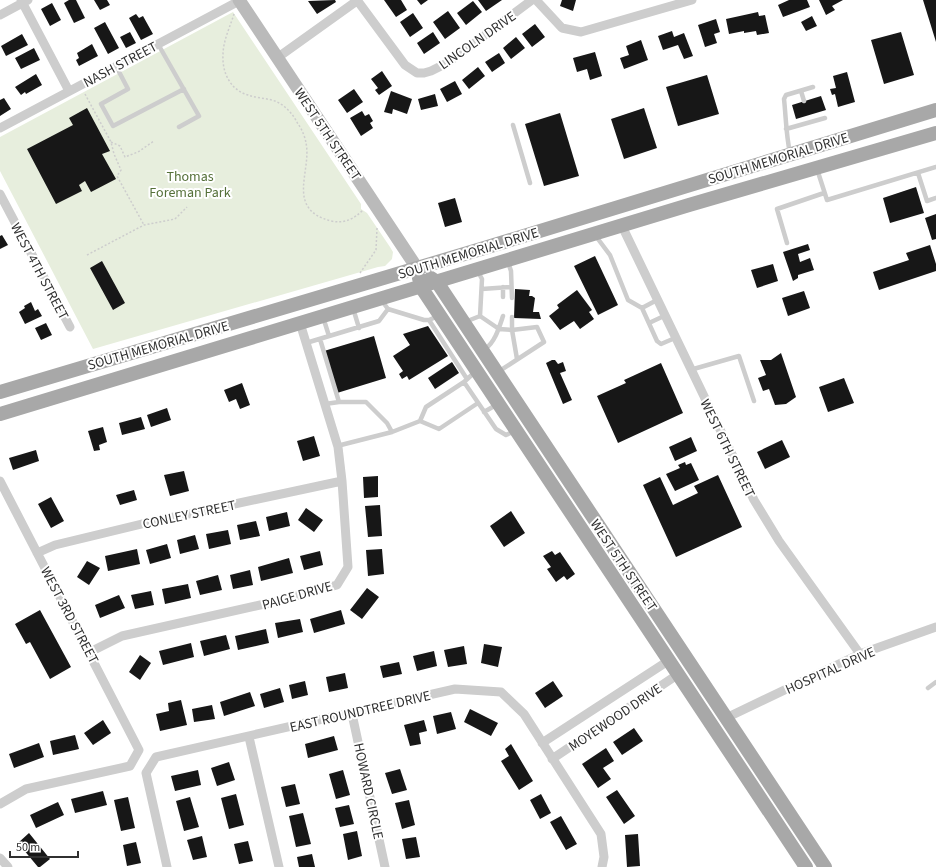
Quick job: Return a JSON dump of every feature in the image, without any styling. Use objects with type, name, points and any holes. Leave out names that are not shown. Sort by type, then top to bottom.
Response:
[{"type":"main road","name":"WEST 5TH STREET","points":[[237,4],[277,58],[418,268],[437,282],[496,373],[826,867]]},
{"type":"main road","name":"SOUTH MEMORIAL DRIVE","points":[[0,392],[418,268],[936,110]]},
{"type":"main road","name":"SOUTH MEMORIAL DRIVE","points":[[0,414],[353,307],[385,304],[421,287],[437,282],[936,133]]},
{"type":"main road","name":"WEST 5TH STREET","points":[[418,268],[421,287],[434,318],[458,354],[469,377],[498,403],[677,675],[734,756],[806,867]]},
{"type":"main road","points":[[668,661],[674,658],[680,661],[734,741],[756,761]]},
{"type":"main road","points":[[734,756],[759,782],[802,844],[816,854]]},
{"type":"street","name":"LINCOLN DRIVE","points":[[358,0],[405,65],[418,73],[424,73],[449,62],[532,0]]},
{"type":"street","points":[[277,58],[358,0]]},
{"type":"street","points":[[536,0],[562,28],[581,32],[674,3],[692,0]]},
{"type":"street","points":[[0,15],[24,1],[69,91]]},
{"type":"street","name":"NASH STREET","points":[[0,128],[237,4]]},
{"type":"street","name":"WEST 4TH STREET","points":[[0,194],[70,327]]},
{"type":"street","name":"WEST 6TH STREET","points":[[622,226],[690,370],[754,500],[779,540],[860,654]]},
{"type":"street","name":"PAIGE DRIVE","points":[[90,652],[122,636],[269,603],[337,585],[348,567],[342,482],[337,446],[300,323]]},
{"type":"street","name":"WEST 3RD STREET","points":[[0,481],[90,652],[139,750],[130,766],[26,789],[0,804]]},
{"type":"street","name":"CONLEY STREET","points":[[37,553],[55,545],[146,523],[342,482]]},
{"type":"street","name":"HOSPITAL DRIVE","points":[[726,718],[860,654],[936,627]]},
{"type":"street","name":"MOYEWOOD DRIVE","points":[[542,743],[668,661]]},
{"type":"street","name":"MOYEWOOD DRIVE","points":[[552,759],[677,675]]},
{"type":"street","name":"EAST ROUNDTREE DRIVE","points":[[167,867],[146,773],[156,758],[455,689],[501,692],[524,714],[601,834],[604,857],[602,867]]},
{"type":"street","name":"HOWARD CIRCLE","points":[[352,714],[385,867]]},
{"type":"street","points":[[249,737],[279,867]]},
{"type":"street","points":[[0,858],[8,867]]},
{"type":"lane","points":[[158,44],[199,116],[179,127]]},
{"type":"lane","points":[[116,66],[128,89],[101,104],[113,126],[184,89]]},
{"type":"lane","points":[[790,154],[786,129],[788,120],[784,99],[786,96],[813,87]]},
{"type":"lane","points":[[801,91],[804,101]]},
{"type":"lane","points":[[808,116],[810,122]]},
{"type":"lane","points":[[786,129],[825,118]]},
{"type":"lane","points":[[513,125],[530,183]]},
{"type":"lane","points":[[816,168],[827,200],[936,167]]},
{"type":"lane","points":[[918,173],[927,200],[936,198]]},
{"type":"lane","points":[[787,243],[777,209],[824,193]]},
{"type":"lane","points":[[595,235],[610,255],[628,300],[642,308],[659,343],[661,344],[675,338]]},
{"type":"lane","points":[[508,261],[511,271],[512,298]]},
{"type":"lane","points":[[477,270],[482,279],[480,316]]},
{"type":"lane","points":[[482,289],[512,286]]},
{"type":"lane","points":[[503,287],[503,297]]},
{"type":"lane","points":[[642,308],[657,300]]},
{"type":"lane","points":[[306,344],[379,321],[385,304],[424,320],[434,318]]},
{"type":"lane","points":[[353,307],[358,328]]},
{"type":"lane","points":[[323,316],[329,336]]},
{"type":"lane","points":[[463,323],[480,316]]},
{"type":"lane","points":[[480,316],[499,329],[512,330],[537,327],[544,342],[496,373]]},
{"type":"lane","points":[[482,351],[489,346],[499,329],[503,316]]},
{"type":"lane","points":[[649,322],[664,316]]},
{"type":"lane","points":[[512,317],[512,330],[517,359]]},
{"type":"lane","points":[[320,339],[339,402]]},
{"type":"lane","points":[[690,370],[739,356],[754,401]]},
{"type":"lane","points":[[420,421],[426,407],[469,377],[478,403],[499,432],[506,435],[517,431]]},
{"type":"lane","points":[[325,404],[339,402],[366,402],[387,423],[392,432]]},
{"type":"lane","points":[[337,446],[392,432],[420,421],[439,429],[478,403]]},
{"type":"lane","points":[[484,412],[498,403]]},
{"type":"lane","points":[[928,688],[936,682]]},
{"type":"path","points":[[237,4],[222,53],[225,75],[231,84],[239,91],[247,95],[275,101],[285,107],[298,124],[307,144],[303,192],[308,205],[321,217],[335,222],[354,218],[363,210]]},
{"type":"path","points":[[81,85],[111,142],[114,154],[121,170],[117,176],[144,225]]},
{"type":"path","points":[[111,142],[120,146],[125,157],[138,152],[154,141]]},
{"type":"path","points":[[87,255],[144,225],[175,219],[187,207]]},
{"type":"path","points":[[360,274],[376,250],[377,226]]},
{"type":"green space","name":"Thomas Foreman Park","points":[[233,12],[361,204],[361,209],[367,213],[390,247],[393,252],[392,259],[385,266],[93,349],[0,171],[0,137]]},
{"type":"building","points":[[69,0],[76,0],[85,18],[74,23],[64,3]]},
{"type":"building","points":[[94,0],[107,0],[110,5],[100,10]]},
{"type":"building","points":[[335,0],[336,2],[317,14],[308,1]]},
{"type":"building","points":[[384,0],[401,0],[407,10],[396,17]]},
{"type":"building","points":[[417,0],[428,0],[421,5]]},
{"type":"building","points":[[478,0],[502,0],[486,11]]},
{"type":"building","points":[[562,0],[576,0],[573,11],[560,6]]},
{"type":"building","points":[[789,0],[807,0],[810,7],[783,17],[778,5]]},
{"type":"building","points":[[819,0],[843,0],[832,6],[835,10],[826,15]]},
{"type":"building","points":[[923,0],[936,0],[936,42]]},
{"type":"building","points":[[473,1],[482,12],[466,25],[457,13]]},
{"type":"building","points":[[52,3],[61,20],[50,26],[41,9]]},
{"type":"building","points":[[448,11],[460,28],[445,39],[433,22]]},
{"type":"building","points":[[758,12],[759,16],[765,15],[769,33],[757,35],[756,31],[744,33],[744,31],[729,34],[726,19]]},
{"type":"building","points":[[413,13],[423,28],[410,37],[400,22]]},
{"type":"building","points":[[136,14],[139,18],[143,16],[153,34],[141,40],[129,18]]},
{"type":"building","points":[[812,16],[817,26],[806,31],[801,22]]},
{"type":"building","points":[[716,19],[720,32],[714,34],[717,43],[705,47],[698,25]]},
{"type":"building","points":[[105,22],[119,48],[108,54],[94,28]]},
{"type":"building","points":[[535,24],[545,37],[532,47],[522,34]]},
{"type":"building","points":[[672,31],[674,37],[684,33],[693,56],[684,59],[678,45],[663,50],[658,36]]},
{"type":"building","points":[[130,32],[136,43],[126,48],[120,37]]},
{"type":"building","points":[[433,32],[440,43],[424,54],[417,43]]},
{"type":"building","points":[[901,32],[914,75],[884,84],[871,40]]},
{"type":"building","points":[[22,34],[28,45],[6,56],[1,46]]},
{"type":"building","points":[[516,37],[525,48],[511,59],[503,48]]},
{"type":"building","points":[[641,40],[648,60],[624,69],[620,58],[629,55],[626,46]]},
{"type":"building","points":[[92,44],[98,56],[79,66],[76,60],[79,58],[77,53]]},
{"type":"building","points":[[34,48],[40,60],[21,69],[15,58]]},
{"type":"building","points":[[595,52],[602,76],[590,80],[587,69],[577,72],[573,58]]},
{"type":"building","points":[[499,53],[505,63],[492,72],[485,62]]},
{"type":"building","points":[[478,67],[485,76],[469,89],[462,80]]},
{"type":"building","points":[[382,71],[392,86],[379,95],[375,90],[378,88],[371,79]]},
{"type":"building","points":[[847,72],[855,102],[838,107],[835,94],[832,95],[830,89],[836,88],[833,76]]},
{"type":"building","points":[[36,74],[42,85],[26,94],[25,92],[21,95],[15,87]]},
{"type":"building","points":[[707,75],[719,114],[678,126],[666,87]]},
{"type":"building","points":[[455,81],[462,94],[447,102],[440,89]]},
{"type":"building","points":[[354,89],[363,102],[347,113],[338,100]]},
{"type":"building","points":[[391,91],[412,99],[407,114],[393,109],[392,114],[384,112]]},
{"type":"building","points":[[435,94],[438,106],[421,110],[418,99]]},
{"type":"building","points":[[821,96],[826,110],[796,119],[792,105]]},
{"type":"building","points":[[4,98],[11,109],[0,116],[0,100]]},
{"type":"building","points":[[87,108],[110,151],[102,154],[116,179],[91,192],[85,181],[79,185],[82,191],[56,204],[27,149],[73,125],[69,118]]},
{"type":"building","points":[[644,108],[657,148],[624,159],[611,119]]},
{"type":"building","points":[[362,111],[365,116],[369,114],[373,121],[370,123],[373,128],[361,136],[350,118]]},
{"type":"building","points":[[560,113],[579,176],[544,186],[525,124]]},
{"type":"building","points":[[916,187],[924,213],[890,223],[883,198]]},
{"type":"building","points":[[455,198],[462,222],[445,227],[438,203]]},
{"type":"building","points":[[936,214],[936,239],[932,240],[925,218]]},
{"type":"building","points":[[2,235],[8,245],[0,249],[0,236]]},
{"type":"building","points":[[808,244],[810,250],[798,254],[800,262],[810,258],[814,270],[798,275],[798,278],[793,281],[783,252]]},
{"type":"building","points":[[930,245],[936,264],[936,271],[879,290],[873,272],[909,260],[906,253]]},
{"type":"building","points":[[595,256],[618,305],[598,315],[574,266]]},
{"type":"building","points":[[102,261],[125,303],[113,310],[90,268]]},
{"type":"building","points":[[773,264],[778,281],[757,288],[751,270]]},
{"type":"building","points":[[515,289],[530,290],[529,296],[535,298],[533,312],[539,312],[541,319],[514,318]]},
{"type":"building","points":[[577,290],[592,310],[589,312],[594,319],[580,329],[574,321],[560,330],[549,316],[559,308],[557,305]]},
{"type":"building","points":[[804,291],[810,308],[788,316],[782,298]]},
{"type":"building","points":[[31,302],[35,311],[38,309],[42,316],[25,324],[19,312],[25,308],[24,306]]},
{"type":"building","points":[[46,323],[52,335],[41,340],[35,328]]},
{"type":"building","points":[[428,326],[448,356],[409,380],[407,376],[402,379],[399,374],[403,371],[393,356],[410,345],[403,334]]},
{"type":"building","points":[[374,336],[386,378],[337,393],[324,351]]},
{"type":"building","points":[[781,353],[796,397],[786,404],[775,405],[769,389],[763,391],[758,378],[766,375],[760,360],[771,360]]},
{"type":"building","points":[[555,360],[558,364],[563,362],[566,371],[560,373],[572,400],[563,404],[546,363]]},
{"type":"building","points":[[452,362],[459,373],[435,389],[428,378]]},
{"type":"building","points":[[661,363],[683,413],[618,443],[597,396],[626,383],[624,380]]},
{"type":"building","points":[[844,378],[854,403],[828,412],[819,387]]},
{"type":"building","points":[[242,383],[250,405],[240,409],[236,399],[229,402],[224,390]]},
{"type":"building","points":[[167,408],[171,420],[151,427],[147,415]]},
{"type":"building","points":[[141,417],[145,429],[122,435],[119,423]]},
{"type":"building","points":[[103,427],[107,442],[99,445],[100,450],[94,451],[88,431]]},
{"type":"building","points":[[314,436],[320,456],[303,461],[297,441]]},
{"type":"building","points":[[691,437],[697,451],[675,461],[669,447]]},
{"type":"building","points":[[782,440],[790,457],[765,469],[757,452]]},
{"type":"building","points":[[36,450],[39,461],[13,470],[9,458]]},
{"type":"building","points":[[685,462],[686,465],[691,463],[699,480],[675,491],[666,474],[680,468],[678,465]]},
{"type":"building","points":[[184,471],[189,491],[170,496],[164,475]]},
{"type":"building","points":[[718,475],[742,527],[676,557],[643,485],[660,477],[673,505],[698,493],[694,486]]},
{"type":"building","points":[[378,476],[378,497],[364,498],[363,477]]},
{"type":"building","points":[[134,490],[137,500],[120,505],[116,495]]},
{"type":"building","points":[[51,497],[64,521],[51,528],[38,504]]},
{"type":"building","points":[[380,505],[382,536],[368,537],[365,506]]},
{"type":"building","points":[[306,508],[323,520],[314,532],[298,520]]},
{"type":"building","points":[[511,511],[525,533],[504,547],[490,526]]},
{"type":"building","points":[[287,512],[290,526],[269,531],[266,517]]},
{"type":"building","points":[[256,521],[260,536],[240,540],[237,525]]},
{"type":"building","points":[[228,530],[231,544],[209,549],[206,534]]},
{"type":"building","points":[[195,535],[199,549],[180,554],[177,540]]},
{"type":"building","points":[[167,544],[171,558],[150,564],[146,550]]},
{"type":"building","points":[[137,549],[140,564],[108,571],[105,556]]},
{"type":"building","points":[[382,549],[384,574],[368,576],[366,550]]},
{"type":"building","points":[[320,551],[323,565],[304,570],[300,556]]},
{"type":"building","points":[[552,551],[555,555],[560,552],[575,574],[567,580],[564,576],[556,582],[547,569],[551,567],[543,556]]},
{"type":"building","points":[[289,558],[293,573],[261,581],[258,567]]},
{"type":"building","points":[[87,561],[100,568],[89,585],[77,577]]},
{"type":"building","points":[[250,570],[253,585],[233,589],[230,575]]},
{"type":"building","points":[[218,575],[222,590],[200,595],[196,581]]},
{"type":"building","points":[[188,584],[191,598],[165,604],[162,589]]},
{"type":"building","points":[[367,588],[379,597],[362,619],[350,610]]},
{"type":"building","points":[[151,591],[154,605],[135,609],[131,595]]},
{"type":"building","points":[[119,595],[125,608],[100,618],[95,605]]},
{"type":"building","points":[[40,610],[71,667],[50,679],[30,642],[26,644],[15,624]]},
{"type":"building","points":[[341,610],[345,624],[314,633],[310,619]]},
{"type":"building","points":[[300,619],[303,632],[278,638],[275,623]]},
{"type":"building","points":[[266,629],[269,643],[238,650],[235,636]]},
{"type":"building","points":[[226,635],[230,649],[204,656],[200,641]]},
{"type":"building","points":[[191,643],[194,657],[163,665],[159,651]]},
{"type":"building","points":[[484,644],[502,647],[498,667],[481,663]]},
{"type":"building","points":[[464,646],[467,664],[448,667],[444,650]]},
{"type":"building","points":[[434,651],[437,666],[417,671],[413,656]]},
{"type":"building","points":[[140,655],[151,663],[140,680],[129,672]]},
{"type":"building","points":[[399,662],[402,674],[383,678],[380,666]]},
{"type":"building","points":[[345,673],[348,688],[329,692],[326,677]]},
{"type":"building","points":[[305,681],[308,695],[292,699],[289,685]]},
{"type":"building","points":[[553,681],[563,696],[545,708],[535,693]]},
{"type":"building","points":[[280,688],[284,702],[264,708],[260,694]]},
{"type":"building","points":[[250,692],[255,706],[224,716],[220,702]]},
{"type":"building","points":[[181,700],[187,725],[160,731],[156,714],[169,711],[168,703]]},
{"type":"building","points":[[212,705],[215,719],[194,722],[192,709]]},
{"type":"building","points":[[470,709],[498,723],[491,736],[464,722]]},
{"type":"building","points":[[451,712],[456,729],[437,734],[433,716]]},
{"type":"building","points":[[103,720],[111,733],[93,745],[84,733]]},
{"type":"building","points":[[424,720],[427,731],[419,733],[421,744],[410,746],[404,725]]},
{"type":"building","points":[[634,728],[643,741],[622,755],[613,742]]},
{"type":"building","points":[[75,735],[79,749],[53,755],[50,741]]},
{"type":"building","points":[[334,736],[338,750],[308,758],[305,744]]},
{"type":"building","points":[[39,743],[44,757],[14,768],[9,754]]},
{"type":"building","points":[[511,744],[533,781],[519,790],[501,761],[509,756],[505,749]]},
{"type":"building","points":[[606,748],[614,761],[603,768],[611,779],[598,788],[582,764]]},
{"type":"building","points":[[229,762],[235,780],[217,786],[211,768]]},
{"type":"building","points":[[400,769],[407,790],[392,794],[385,773]]},
{"type":"building","points":[[198,770],[201,785],[175,791],[171,776]]},
{"type":"building","points":[[343,770],[350,795],[336,799],[329,774]]},
{"type":"building","points":[[295,784],[300,804],[286,807],[281,787]]},
{"type":"building","points":[[617,790],[635,816],[624,824],[606,797]]},
{"type":"building","points":[[103,791],[107,805],[75,813],[71,799]]},
{"type":"building","points":[[236,794],[244,825],[229,829],[221,798]]},
{"type":"building","points":[[541,794],[551,813],[540,819],[530,800]]},
{"type":"building","points":[[128,797],[135,828],[121,831],[114,800]]},
{"type":"building","points":[[190,797],[199,827],[184,831],[176,801]]},
{"type":"building","points":[[409,800],[415,825],[402,829],[395,803]]},
{"type":"building","points":[[58,802],[64,815],[36,828],[30,815]]},
{"type":"building","points":[[349,805],[354,824],[340,827],[335,808]]},
{"type":"building","points":[[303,813],[311,844],[296,847],[289,816]]},
{"type":"building","points":[[561,816],[577,844],[566,850],[550,822]]},
{"type":"building","points":[[357,831],[362,856],[348,860],[343,834]]},
{"type":"building","points":[[29,833],[50,859],[40,867],[38,867],[18,843]]},
{"type":"building","points":[[638,834],[640,866],[627,867],[625,835]]},
{"type":"building","points":[[202,836],[207,857],[193,860],[187,840]]},
{"type":"building","points":[[416,837],[420,857],[406,859],[402,839]]},
{"type":"building","points":[[248,841],[253,861],[239,864],[234,844]]},
{"type":"building","points":[[136,842],[141,863],[127,866],[123,845]]},
{"type":"building","points":[[312,854],[315,867],[299,867],[297,857]]}]
